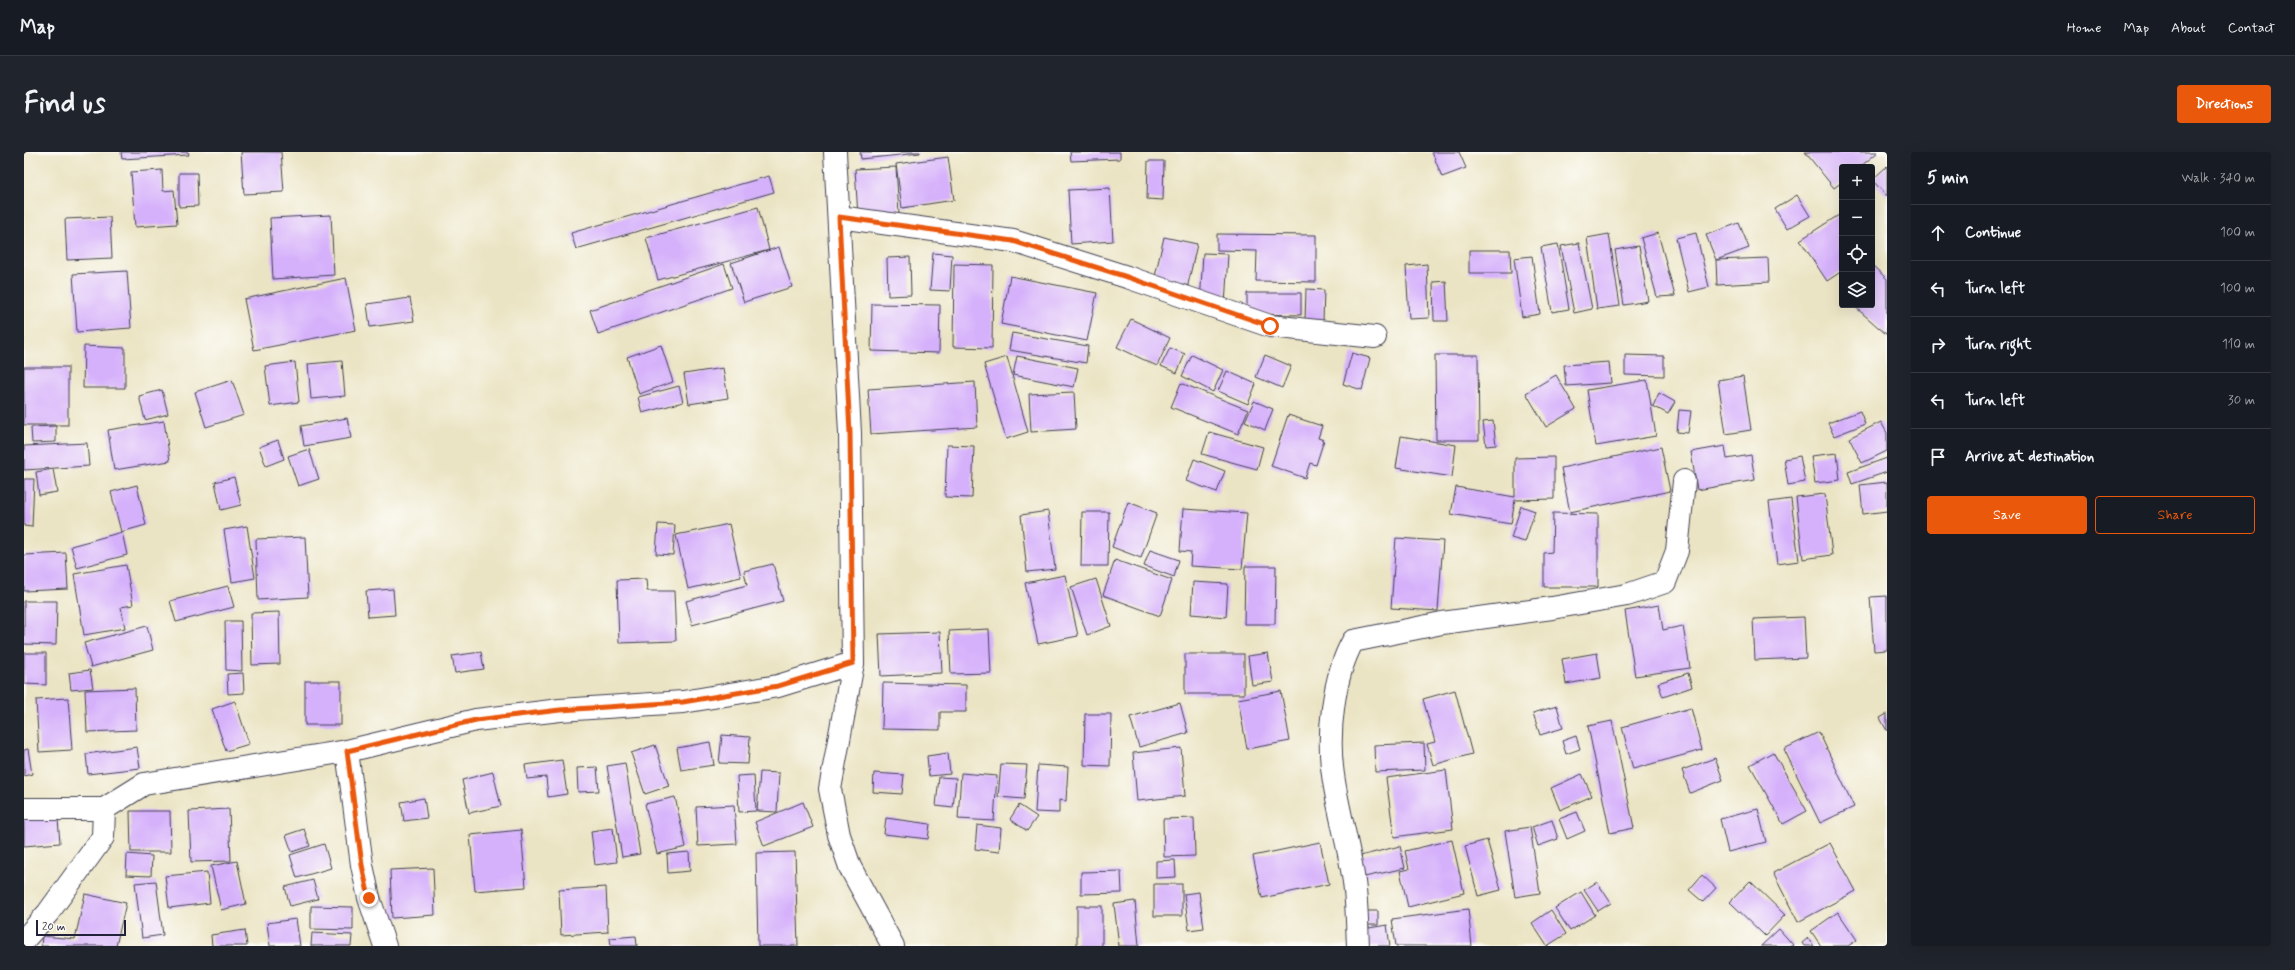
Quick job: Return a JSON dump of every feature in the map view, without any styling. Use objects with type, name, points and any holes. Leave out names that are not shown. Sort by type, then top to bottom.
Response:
[{"type":"street","points":[[835,152],[850,433],[853,663],[830,789],[839,835],[850,867],[893,946]]},
{"type":"street","points":[[839,217],[1013,241],[1127,277],[1270,326],[1374,337]]},
{"type":"street","points":[[1358,946],[1354,882],[1333,774],[1331,731],[1338,681],[1345,655],[1353,641],[1442,623],[1552,608],[1627,595],[1664,582],[1678,551],[1684,481]]},
{"type":"street","points":[[24,809],[104,809],[144,784],[347,751],[476,720],[560,710],[683,702],[778,686],[853,663]]},
{"type":"street","points":[[347,751],[362,865],[369,898],[385,946]]},
{"type":"street","points":[[24,940],[48,913],[103,837],[104,809]]},
{"type":"building","points":[[121,152],[188,152],[189,155],[122,159]]},
{"type":"building","points":[[241,152],[281,152],[284,192],[244,194]]},
{"type":"building","points":[[860,152],[920,152],[920,153],[861,159]]},
{"type":"building","points":[[1070,152],[1120,152],[1120,159],[1071,161]]},
{"type":"building","points":[[1432,152],[1459,152],[1466,168],[1442,177]]},
{"type":"building","points":[[1805,152],[1878,152],[1864,164],[1839,164],[1839,184],[1834,188]]},
{"type":"building","points":[[948,157],[954,200],[902,208],[896,164]]},
{"type":"building","points":[[1148,161],[1164,161],[1163,200],[1147,199]]},
{"type":"building","points":[[1887,166],[1887,196],[1875,183],[1875,177]]},
{"type":"building","points":[[896,167],[899,214],[858,216],[855,169]]},
{"type":"building","points":[[162,170],[163,191],[174,190],[177,224],[135,227],[131,172]]},
{"type":"building","points":[[179,173],[197,173],[198,206],[179,207]]},
{"type":"building","points":[[769,176],[774,192],[576,249],[571,233]]},
{"type":"building","points":[[1110,188],[1113,241],[1071,244],[1068,190]]},
{"type":"building","points":[[1797,195],[1810,216],[1787,229],[1775,209]]},
{"type":"building","points":[[758,207],[769,250],[658,280],[646,238]]},
{"type":"building","points":[[331,215],[334,275],[273,279],[270,218]]},
{"type":"building","points":[[1839,215],[1839,273],[1827,281],[1800,240]]},
{"type":"building","points":[[110,217],[112,258],[67,260],[65,219]]},
{"type":"building","points":[[1739,223],[1749,248],[1716,260],[1706,235]]},
{"type":"building","points":[[1658,233],[1675,296],[1657,297],[1641,238]]},
{"type":"building","points":[[1696,233],[1709,287],[1689,292],[1676,238]]},
{"type":"building","points":[[1217,234],[1316,235],[1316,282],[1256,281],[1257,251],[1217,250]]},
{"type":"building","points":[[1609,234],[1620,306],[1597,309],[1587,238]]},
{"type":"building","points":[[1164,237],[1197,244],[1187,289],[1154,281]]},
{"type":"building","points":[[1579,243],[1592,309],[1574,313],[1561,246]]},
{"type":"building","points":[[1558,244],[1569,309],[1552,312],[1541,247]]},
{"type":"building","points":[[1639,246],[1648,301],[1624,305],[1615,250]]},
{"type":"building","points":[[779,247],[792,287],[744,302],[731,263]]},
{"type":"building","points":[[1469,250],[1510,250],[1511,273],[1469,273]]},
{"type":"building","points":[[933,253],[952,255],[950,291],[930,290]]},
{"type":"building","points":[[1203,253],[1228,254],[1225,306],[1200,305]]},
{"type":"building","points":[[1532,256],[1540,314],[1522,317],[1514,258]]},
{"type":"building","points":[[910,257],[911,295],[888,296],[887,258]]},
{"type":"building","points":[[1768,258],[1769,282],[1717,285],[1716,260]]},
{"type":"building","points":[[724,264],[732,288],[598,334],[590,310]]},
{"type":"building","points":[[954,264],[993,265],[992,348],[953,347]]},
{"type":"building","points":[[1427,264],[1429,318],[1409,319],[1406,266]]},
{"type":"building","points":[[1875,268],[1887,279],[1887,335],[1856,308],[1875,308]]},
{"type":"building","points":[[127,271],[131,328],[77,332],[73,274]]},
{"type":"building","points":[[1010,276],[1097,293],[1087,341],[1001,324]]},
{"type":"building","points":[[346,278],[356,330],[254,350],[244,299]]},
{"type":"building","points":[[1446,281],[1448,321],[1434,321],[1433,282]]},
{"type":"building","points":[[1306,289],[1324,290],[1323,321],[1305,321]]},
{"type":"building","points":[[1247,293],[1301,293],[1301,315],[1247,314]]},
{"type":"building","points":[[410,298],[414,321],[370,327],[367,304]]},
{"type":"building","points":[[872,304],[940,305],[939,353],[871,351]]},
{"type":"building","points":[[1131,319],[1170,338],[1157,366],[1117,347]]},
{"type":"building","points":[[1012,333],[1088,346],[1086,363],[1009,350]]},
{"type":"building","points":[[661,345],[673,382],[639,394],[627,357]]},
{"type":"building","points":[[84,346],[125,348],[125,388],[83,388]]},
{"type":"building","points":[[1170,348],[1185,354],[1177,373],[1161,366]]},
{"type":"building","points":[[1352,353],[1370,358],[1362,390],[1343,384]]},
{"type":"building","points":[[1192,355],[1223,370],[1213,392],[1182,376]]},
{"type":"building","points":[[1265,355],[1291,366],[1282,388],[1256,377]]},
{"type":"building","points":[[1435,355],[1478,355],[1479,440],[1436,440]]},
{"type":"building","points":[[1625,355],[1664,356],[1664,376],[1625,375]]},
{"type":"building","points":[[1017,356],[1078,368],[1074,387],[1013,375]]},
{"type":"building","points":[[1007,357],[1028,432],[1006,439],[984,364]]},
{"type":"building","points":[[342,361],[345,396],[311,399],[308,364]]},
{"type":"building","points":[[295,362],[299,402],[270,406],[265,366]]},
{"type":"building","points":[[1609,362],[1611,383],[1566,386],[1564,365]]},
{"type":"building","points":[[24,367],[68,367],[68,425],[24,425]]},
{"type":"building","points":[[723,368],[728,398],[689,404],[684,374]]},
{"type":"building","points":[[1227,371],[1256,384],[1248,404],[1218,391]]},
{"type":"building","points":[[1556,375],[1576,409],[1546,427],[1526,393]]},
{"type":"building","points":[[1743,376],[1751,430],[1726,434],[1718,380]]},
{"type":"building","points":[[232,380],[244,415],[206,427],[195,392]]},
{"type":"building","points":[[1647,380],[1656,436],[1596,446],[1587,390]]},
{"type":"building","points":[[975,382],[977,427],[871,434],[868,389]]},
{"type":"building","points":[[1181,383],[1248,410],[1238,434],[1171,407]]},
{"type":"building","points":[[679,386],[683,402],[642,413],[638,397]]},
{"type":"building","points":[[162,390],[168,414],[145,420],[139,396]]},
{"type":"building","points":[[1074,392],[1076,429],[1031,432],[1029,394]]},
{"type":"building","points":[[1659,393],[1675,402],[1668,414],[1653,406]]},
{"type":"building","points":[[1254,401],[1273,409],[1265,430],[1245,421]]},
{"type":"building","points":[[1679,410],[1691,411],[1688,433],[1677,432]]},
{"type":"building","points":[[1860,411],[1865,424],[1834,436],[1828,423]]},
{"type":"building","points":[[1288,415],[1322,426],[1318,438],[1324,440],[1316,465],[1310,463],[1305,478],[1271,466]]},
{"type":"building","points":[[347,418],[351,438],[304,446],[301,426]]},
{"type":"building","points":[[164,421],[170,461],[114,470],[108,430]]},
{"type":"building","points":[[1493,421],[1496,445],[1486,446],[1483,422]]},
{"type":"building","points":[[1881,422],[1887,433],[1887,451],[1862,463],[1849,438]]},
{"type":"building","points":[[56,426],[56,442],[32,443],[31,427]]},
{"type":"building","points":[[1209,432],[1263,447],[1257,469],[1202,454]]},
{"type":"building","points":[[1401,436],[1456,445],[1452,477],[1396,468]]},
{"type":"building","points":[[278,440],[284,459],[266,466],[259,447]]},
{"type":"building","points":[[87,443],[89,466],[24,470],[24,446]]},
{"type":"building","points":[[947,445],[974,446],[972,498],[945,497]]},
{"type":"building","points":[[1725,446],[1727,459],[1751,455],[1755,480],[1697,490],[1691,452]]},
{"type":"building","points":[[1661,447],[1670,491],[1570,512],[1561,468]]},
{"type":"building","points":[[309,449],[319,479],[298,486],[288,456]]},
{"type":"building","points":[[1837,453],[1840,480],[1815,483],[1811,456]]},
{"type":"building","points":[[1800,456],[1805,482],[1788,485],[1784,459]]},
{"type":"building","points":[[1554,457],[1554,499],[1515,500],[1511,524],[1451,514],[1456,487],[1515,497],[1515,458]]},
{"type":"building","points":[[1887,458],[1887,472],[1852,484],[1848,472]]},
{"type":"building","points":[[1194,459],[1225,471],[1217,492],[1186,481]]},
{"type":"building","points":[[53,469],[57,492],[39,495],[36,472]]},
{"type":"building","points":[[234,477],[241,505],[221,510],[215,482]]},
{"type":"building","points":[[24,479],[34,479],[32,527],[24,526]]},
{"type":"building","points":[[1887,482],[1887,511],[1863,514],[1860,485]]},
{"type":"building","points":[[137,485],[146,525],[121,532],[111,492]]},
{"type":"building","points":[[1825,494],[1832,555],[1803,559],[1796,497]]},
{"type":"building","points":[[1791,499],[1799,561],[1777,564],[1769,502]]},
{"type":"building","points":[[1128,502],[1157,513],[1141,558],[1112,547]]},
{"type":"building","points":[[1521,506],[1535,511],[1525,542],[1511,538]]},
{"type":"building","points":[[1183,509],[1247,513],[1242,569],[1190,566],[1191,552],[1180,551]]},
{"type":"building","points":[[1048,511],[1055,569],[1027,572],[1021,515]]},
{"type":"building","points":[[1082,512],[1109,512],[1108,566],[1081,566]]},
{"type":"building","points":[[1553,513],[1598,514],[1598,587],[1544,587],[1544,553],[1552,552]]},
{"type":"building","points":[[658,524],[675,525],[673,555],[656,554]]},
{"type":"building","points":[[729,524],[741,577],[688,589],[676,535]]},
{"type":"building","points":[[247,526],[255,578],[232,582],[224,530]]},
{"type":"building","points":[[122,532],[127,555],[77,568],[71,546]]},
{"type":"building","points":[[305,537],[308,597],[258,600],[256,539]]},
{"type":"building","points":[[1396,538],[1443,541],[1438,611],[1391,608]]},
{"type":"building","points":[[1150,550],[1179,560],[1174,577],[1144,566]]},
{"type":"building","points":[[66,553],[68,589],[24,591],[24,555]]},
{"type":"building","points":[[1115,560],[1172,580],[1160,616],[1103,595]]},
{"type":"building","points":[[773,564],[783,601],[692,625],[686,601],[747,585],[744,571]]},
{"type":"building","points":[[126,565],[133,605],[121,607],[125,628],[84,635],[74,574]]},
{"type":"building","points":[[1245,566],[1276,566],[1275,624],[1244,624]]},
{"type":"building","points":[[1065,575],[1078,636],[1038,644],[1025,583]]},
{"type":"building","points":[[646,579],[647,591],[674,591],[676,641],[619,643],[617,580]]},
{"type":"building","points":[[1096,579],[1111,626],[1087,635],[1071,587]]},
{"type":"building","points":[[1193,582],[1228,584],[1226,617],[1191,614]]},
{"type":"building","points":[[228,586],[234,607],[176,622],[170,601]]},
{"type":"building","points":[[393,589],[395,615],[368,617],[366,591]]},
{"type":"building","points":[[1887,596],[1887,650],[1874,651],[1870,597]]},
{"type":"building","points":[[24,601],[57,601],[56,645],[24,644]]},
{"type":"building","points":[[1659,605],[1663,630],[1683,626],[1690,668],[1635,676],[1625,611]]},
{"type":"building","points":[[279,612],[280,664],[252,665],[251,613]]},
{"type":"building","points":[[1804,617],[1806,658],[1755,660],[1753,619]]},
{"type":"building","points":[[225,621],[241,621],[242,671],[226,670]]},
{"type":"building","points":[[147,626],[153,650],[91,667],[84,643]]},
{"type":"building","points":[[989,629],[991,673],[951,674],[949,631]]},
{"type":"building","points":[[940,632],[942,673],[881,676],[879,634]]},
{"type":"building","points":[[481,652],[484,669],[455,673],[452,656]]},
{"type":"building","points":[[24,653],[46,653],[46,685],[24,684]]},
{"type":"building","points":[[1268,653],[1273,682],[1252,685],[1248,656]]},
{"type":"building","points":[[1597,653],[1601,678],[1566,684],[1562,659]]},
{"type":"building","points":[[1185,654],[1244,654],[1244,694],[1185,694]]},
{"type":"building","points":[[90,670],[93,688],[71,690],[69,673]]},
{"type":"building","points":[[243,673],[244,693],[228,694],[227,674]]},
{"type":"building","points":[[1688,673],[1692,687],[1663,697],[1658,683]]},
{"type":"building","points":[[305,681],[341,681],[341,725],[305,725]]},
{"type":"building","points":[[883,683],[966,685],[966,712],[940,712],[940,730],[882,729]]},
{"type":"building","points":[[135,688],[136,730],[87,732],[85,690]]},
{"type":"building","points":[[1455,690],[1472,754],[1433,765],[1427,744],[1435,742],[1423,699]]},
{"type":"building","points":[[1281,691],[1290,741],[1247,749],[1238,699]]},
{"type":"building","points":[[68,698],[72,750],[39,752],[36,700]]},
{"type":"building","points":[[235,701],[249,744],[226,751],[212,709]]},
{"type":"building","points":[[1180,703],[1188,733],[1139,747],[1130,717]]},
{"type":"building","points":[[1557,706],[1563,728],[1540,735],[1533,713]]},
{"type":"building","points":[[1691,708],[1702,750],[1633,769],[1622,727]]},
{"type":"building","points":[[1085,714],[1111,714],[1110,766],[1084,765]]},
{"type":"building","points":[[1887,714],[1887,731],[1880,718]]},
{"type":"building","points":[[1612,721],[1634,828],[1610,833],[1588,726]]},
{"type":"building","points":[[1819,732],[1854,807],[1820,823],[1784,749]]},
{"type":"building","points":[[722,735],[750,737],[748,764],[719,763]]},
{"type":"building","points":[[1576,736],[1580,749],[1566,754],[1562,741]]},
{"type":"building","points":[[710,742],[714,765],[681,770],[677,748]]},
{"type":"building","points":[[1424,743],[1425,770],[1375,772],[1374,745]]},
{"type":"building","points":[[655,745],[669,786],[645,794],[631,753]]},
{"type":"building","points":[[137,747],[140,768],[88,774],[86,754]]},
{"type":"building","points":[[1181,748],[1185,796],[1137,801],[1133,753]]},
{"type":"building","points":[[28,749],[32,774],[24,776],[24,750]]},
{"type":"building","points":[[1773,752],[1807,811],[1783,824],[1750,765]]},
{"type":"building","points":[[948,753],[950,774],[929,776],[927,756]]},
{"type":"building","points":[[1715,758],[1723,780],[1690,793],[1682,770]]},
{"type":"building","points":[[562,760],[567,794],[548,797],[546,777],[527,779],[525,765]]},
{"type":"building","points":[[625,763],[640,854],[622,857],[607,766]]},
{"type":"building","points":[[1001,764],[1027,765],[1024,799],[998,797]]},
{"type":"building","points":[[1038,765],[1068,767],[1066,801],[1059,800],[1059,813],[1035,812]]},
{"type":"building","points":[[597,767],[599,791],[578,792],[577,768]]},
{"type":"building","points":[[1446,770],[1453,829],[1394,837],[1386,778]]},
{"type":"building","points":[[493,772],[501,806],[469,813],[462,780]]},
{"type":"building","points":[[760,772],[779,773],[777,812],[757,811]]},
{"type":"building","points":[[874,773],[904,775],[902,794],[873,792]]},
{"type":"building","points":[[961,773],[997,776],[994,821],[958,819]]},
{"type":"building","points":[[1582,774],[1592,796],[1560,810],[1551,788]]},
{"type":"building","points":[[754,775],[756,811],[739,812],[737,776]]},
{"type":"building","points":[[939,777],[956,778],[953,808],[936,806]]},
{"type":"building","points":[[675,797],[686,847],[657,854],[645,804]]},
{"type":"building","points":[[424,798],[427,818],[404,821],[401,802]]},
{"type":"building","points":[[803,802],[813,827],[764,846],[755,822]]},
{"type":"building","points":[[734,805],[737,844],[698,846],[696,807]]},
{"type":"building","points":[[1019,805],[1037,817],[1027,831],[1010,819]]},
{"type":"building","points":[[57,807],[60,843],[24,846],[24,810]]},
{"type":"building","points":[[229,809],[231,861],[191,862],[189,811]]},
{"type":"building","points":[[1758,809],[1766,842],[1728,852],[1720,819]]},
{"type":"building","points":[[130,811],[170,811],[171,852],[131,852]]},
{"type":"building","points":[[1577,812],[1585,831],[1567,839],[1559,819]]},
{"type":"building","points":[[886,818],[930,824],[928,839],[884,834]]},
{"type":"building","points":[[1194,818],[1195,856],[1164,857],[1163,819]]},
{"type":"building","points":[[1552,820],[1558,839],[1538,846],[1532,827]]},
{"type":"building","points":[[977,825],[1001,828],[999,852],[975,849]]},
{"type":"building","points":[[1530,827],[1540,893],[1515,897],[1505,831]]},
{"type":"building","points":[[613,828],[617,862],[595,865],[591,831]]},
{"type":"building","points":[[304,829],[310,846],[292,852],[286,835]]},
{"type":"building","points":[[521,830],[526,887],[475,891],[470,835]]},
{"type":"building","points":[[1452,840],[1464,893],[1408,907],[1400,871],[1409,869],[1405,851]]},
{"type":"building","points":[[1487,840],[1501,890],[1478,896],[1465,846]]},
{"type":"building","points":[[1320,842],[1329,884],[1262,898],[1253,856]]},
{"type":"building","points":[[1830,843],[1856,891],[1798,922],[1773,873]]},
{"type":"building","points":[[324,844],[331,868],[297,878],[290,855]]},
{"type":"building","points":[[1400,846],[1405,868],[1360,878],[1356,857]]},
{"type":"building","points":[[689,852],[690,871],[668,873],[667,854]]},
{"type":"building","points":[[795,852],[798,946],[758,946],[756,853]]},
{"type":"building","points":[[127,854],[152,856],[151,876],[126,875]]},
{"type":"building","points":[[1175,860],[1176,877],[1156,878],[1156,861]]},
{"type":"building","points":[[237,861],[246,904],[221,910],[211,866]]},
{"type":"building","points":[[433,868],[435,915],[392,918],[390,870]]},
{"type":"building","points":[[1121,871],[1122,893],[1081,894],[1081,872]]},
{"type":"building","points":[[207,872],[210,903],[169,908],[165,876]]},
{"type":"building","points":[[1702,875],[1716,888],[1703,902],[1689,890]]},
{"type":"building","points":[[313,880],[318,899],[290,906],[285,887]]},
{"type":"building","points":[[156,881],[163,935],[142,938],[135,883]]},
{"type":"building","points":[[1750,881],[1785,915],[1765,936],[1730,902]]},
{"type":"building","points":[[1597,882],[1611,903],[1598,911],[1584,890]]},
{"type":"building","points":[[1154,884],[1182,884],[1182,916],[1154,916]]},
{"type":"building","points":[[606,887],[608,932],[561,935],[559,890]]},
{"type":"building","points":[[1199,892],[1204,928],[1189,930],[1184,894]]},
{"type":"building","points":[[1581,892],[1595,915],[1570,931],[1555,908]]},
{"type":"building","points":[[85,894],[126,903],[116,946],[41,946],[42,936],[75,939]]},
{"type":"building","points":[[1135,901],[1139,946],[1119,946],[1114,904]]},
{"type":"building","points":[[311,906],[353,907],[353,930],[311,929]]},
{"type":"building","points":[[1077,906],[1102,906],[1102,946],[1077,946]]},
{"type":"building","points":[[1468,909],[1472,946],[1396,946],[1392,919]]},
{"type":"building","points":[[1551,910],[1566,934],[1547,946],[1532,923]]},
{"type":"building","points":[[1362,911],[1378,911],[1378,925],[1363,925]]},
{"type":"building","points":[[1838,912],[1857,940],[1848,946],[1821,946],[1811,931]]},
{"type":"building","points":[[296,919],[300,946],[270,946],[267,923]]},
{"type":"building","points":[[1387,925],[1390,946],[1365,946],[1363,929]]},
{"type":"building","points":[[1779,929],[1794,946],[1761,946]]},
{"type":"building","points":[[245,930],[247,946],[212,946],[211,935]]},
{"type":"building","points":[[312,933],[352,935],[351,946],[311,946]]},
{"type":"building","points":[[636,936],[637,946],[611,946],[610,938]]},
{"type":"building","points":[[1808,938],[1814,946],[1804,946],[1802,943]]},
{"type":"route","points":[[369,898],[362,865],[347,751],[476,720],[560,710],[683,702],[778,686],[818,675],[853,663],[850,433],[839,217],[1013,241],[1127,277],[1270,326]]}]
